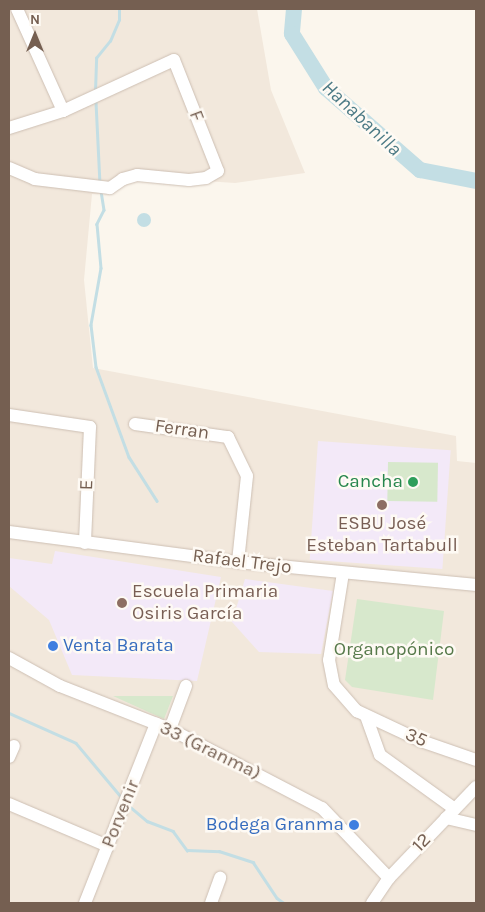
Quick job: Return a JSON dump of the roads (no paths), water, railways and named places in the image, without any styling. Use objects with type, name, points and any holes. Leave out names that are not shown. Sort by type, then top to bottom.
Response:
[{"type":"street","points":[[9,128],[63,111],[17,9]]},
{"type":"street","name":"F","points":[[9,168],[35,179],[110,188],[123,179],[137,175],[189,180],[206,178],[218,171],[174,60],[63,111]]},
{"type":"street","name":"E","points":[[9,416],[90,427],[85,543]]},
{"type":"street","name":"Ferran","points":[[135,424],[228,437],[247,476],[238,562]]},
{"type":"street","name":"Rafael Trejo","points":[[9,532],[238,562],[476,585]]},
{"type":"street","points":[[343,573],[329,660],[334,686],[361,713],[380,755],[450,814],[476,825]]},
{"type":"street","name":"33 (Granma)","points":[[9,658],[60,686],[170,729],[322,808],[389,878]]},
{"type":"street","points":[[170,729],[186,686]]},
{"type":"street","name":"35","points":[[361,713],[421,741],[476,760]]},
{"type":"street","name":"Porvenir","points":[[85,903],[156,724]]},
{"type":"street","name":"12","points":[[372,903],[389,878],[476,787]]},
{"type":"street","points":[[9,804],[108,846]]},
{"type":"street","points":[[210,903],[220,878]]},
{"type":"water","points":[[141,213],[147,213],[151,220],[147,227],[141,227],[137,223],[137,217]]},
{"type":"waterway","points":[[95,91],[96,58],[110,41],[119,20],[119,9]]},
{"type":"waterway","name":"Hanabanilla","points":[[294,9],[292,34],[326,88],[420,170],[476,181]]},
{"type":"waterway","points":[[96,102],[100,183]]},
{"type":"waterway","points":[[101,191],[104,210],[97,224],[101,268],[91,325],[96,367],[129,457],[157,501]]},
{"type":"waterway","points":[[9,713],[76,743],[123,799]]},
{"type":"waterway","points":[[128,805],[147,821],[173,831],[187,850],[219,851],[253,862],[277,898],[284,903]]},
{"type":"place","name":"Cancha","points":[[413,482]]},
{"type":"place","name":"ESBU José Esteban Tartabull","points":[[382,505]]},
{"type":"place","name":"Escuela Primaria Osiris García","points":[[122,603]]},
{"type":"place","name":"Venta Barata","points":[[53,646]]},
{"type":"place","name":"Bodega Granma","points":[[354,825]]},
{"type":"park label","name":"Organopónico","points":[[394,650]]}]
